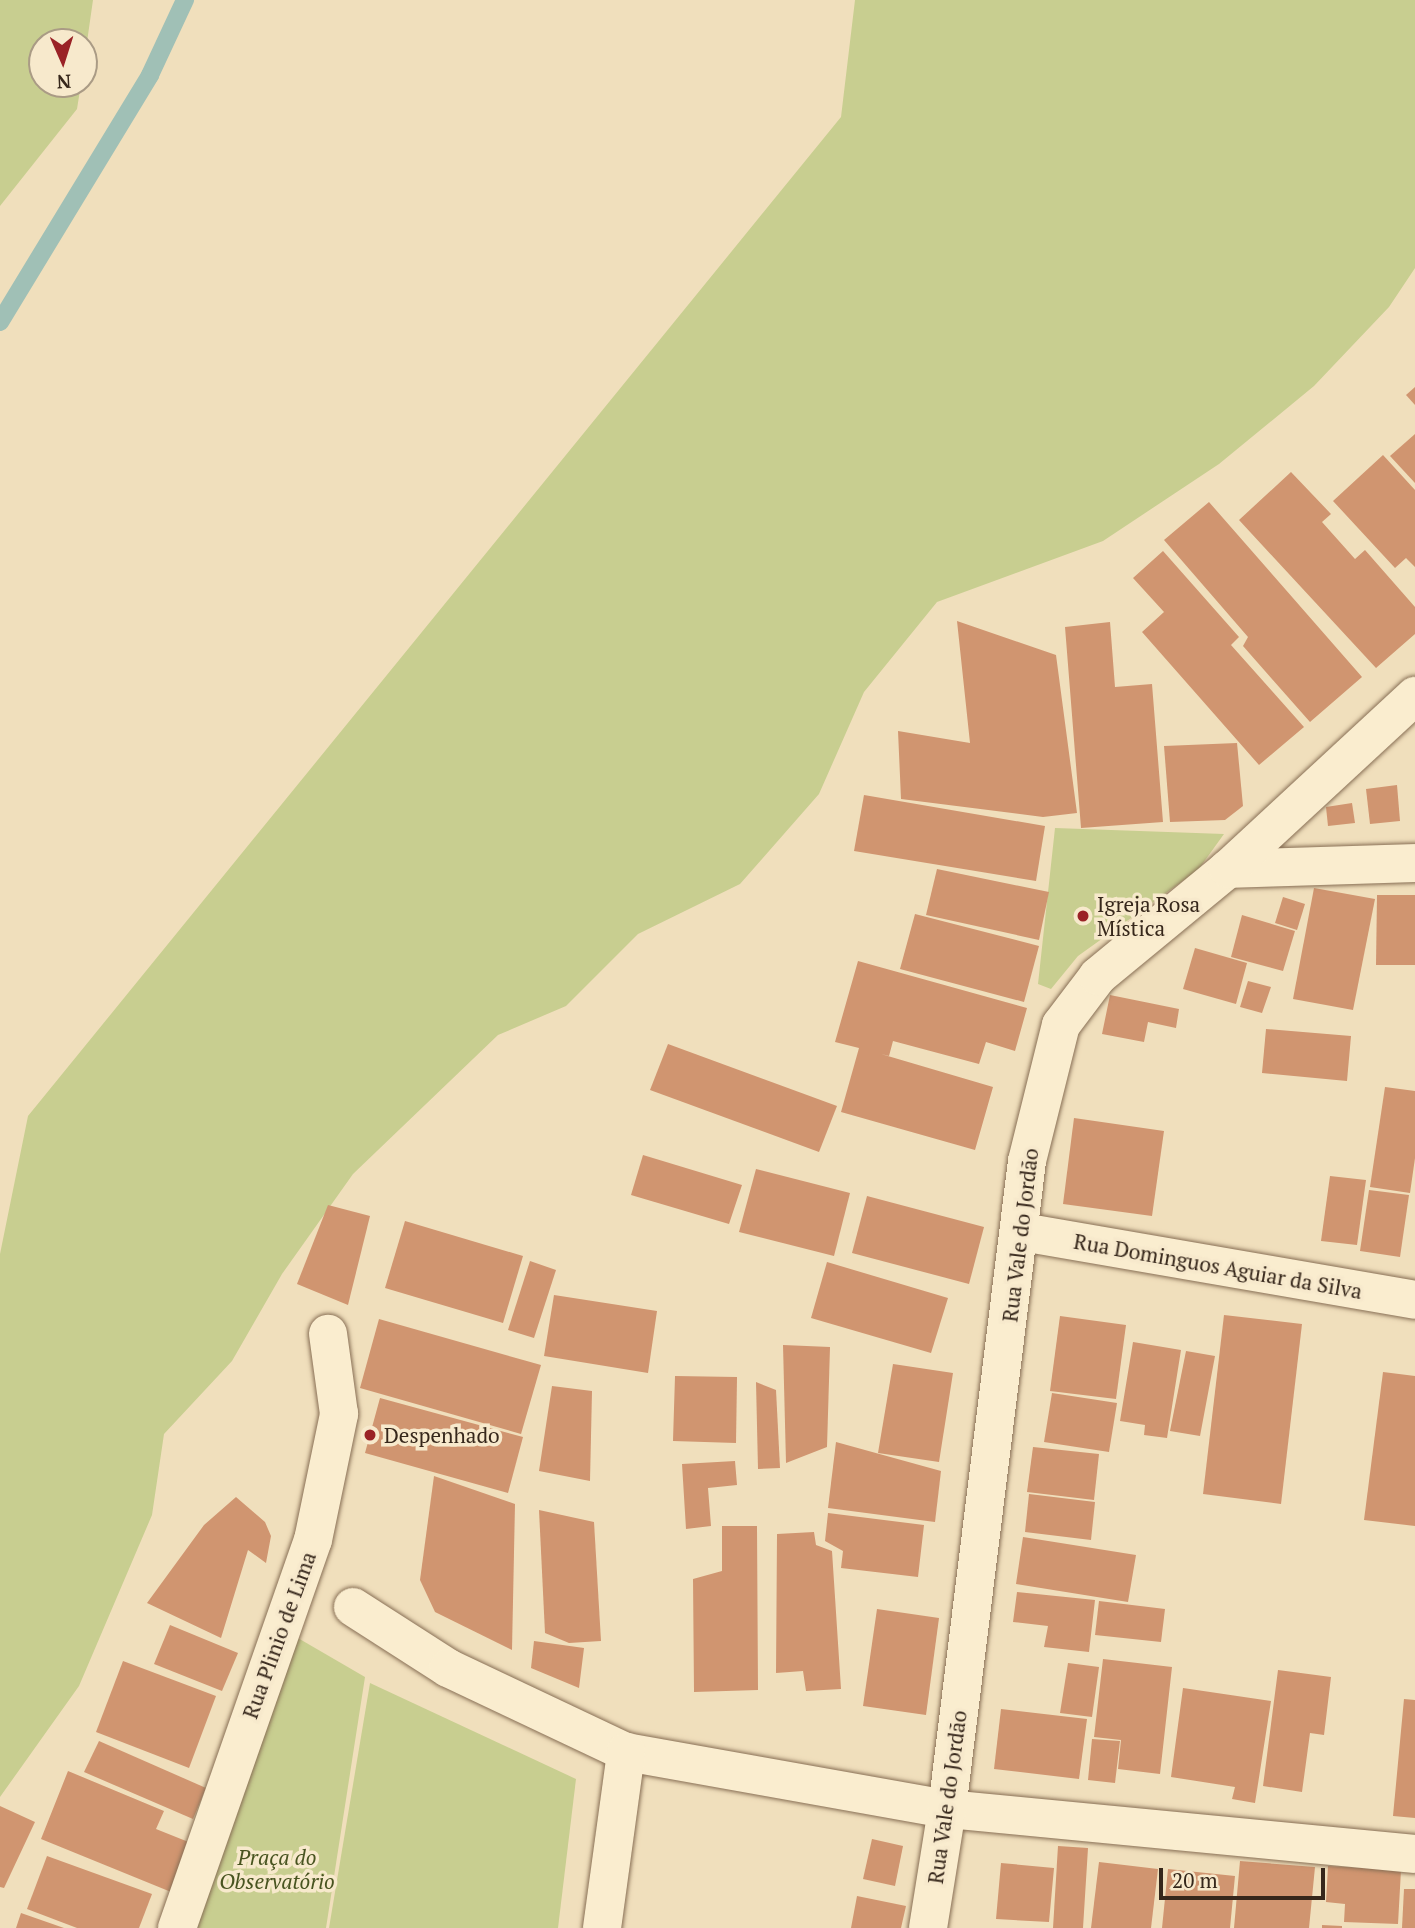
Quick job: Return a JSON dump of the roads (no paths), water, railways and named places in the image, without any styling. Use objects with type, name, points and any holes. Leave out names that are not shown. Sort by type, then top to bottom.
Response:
[{"type":"street","name":"Rua Vale do Jordão","points":[[928,1928],[947,1810],[1022,1232],[1027,1161],[1061,1026],[1098,975],[1228,869],[1415,696]]},
{"type":"street","points":[[1228,869],[1415,863]]},
{"type":"street","name":"Rua Dominguos Aguiar da Silva","points":[[1022,1232],[1415,1300]]},
{"type":"street","name":"Rua Plinio de Lima","points":[[177,1928],[313,1540],[339,1414],[328,1334]]},
{"type":"street","points":[[353,1607],[448,1668],[626,1752],[947,1810],[1415,1854]]},
{"type":"street","points":[[602,1928],[626,1752]]},
{"type":"waterway","points":[[0,322],[150,75],[185,0]]},
{"type":"place","name":"Igreja Rosa Mística","points":[[1083,916]]},
{"type":"place","name":"Despenhado","points":[[370,1435]]},
{"type":"park label","name":"Praça do Observatório","points":[[277,1869]]}]
